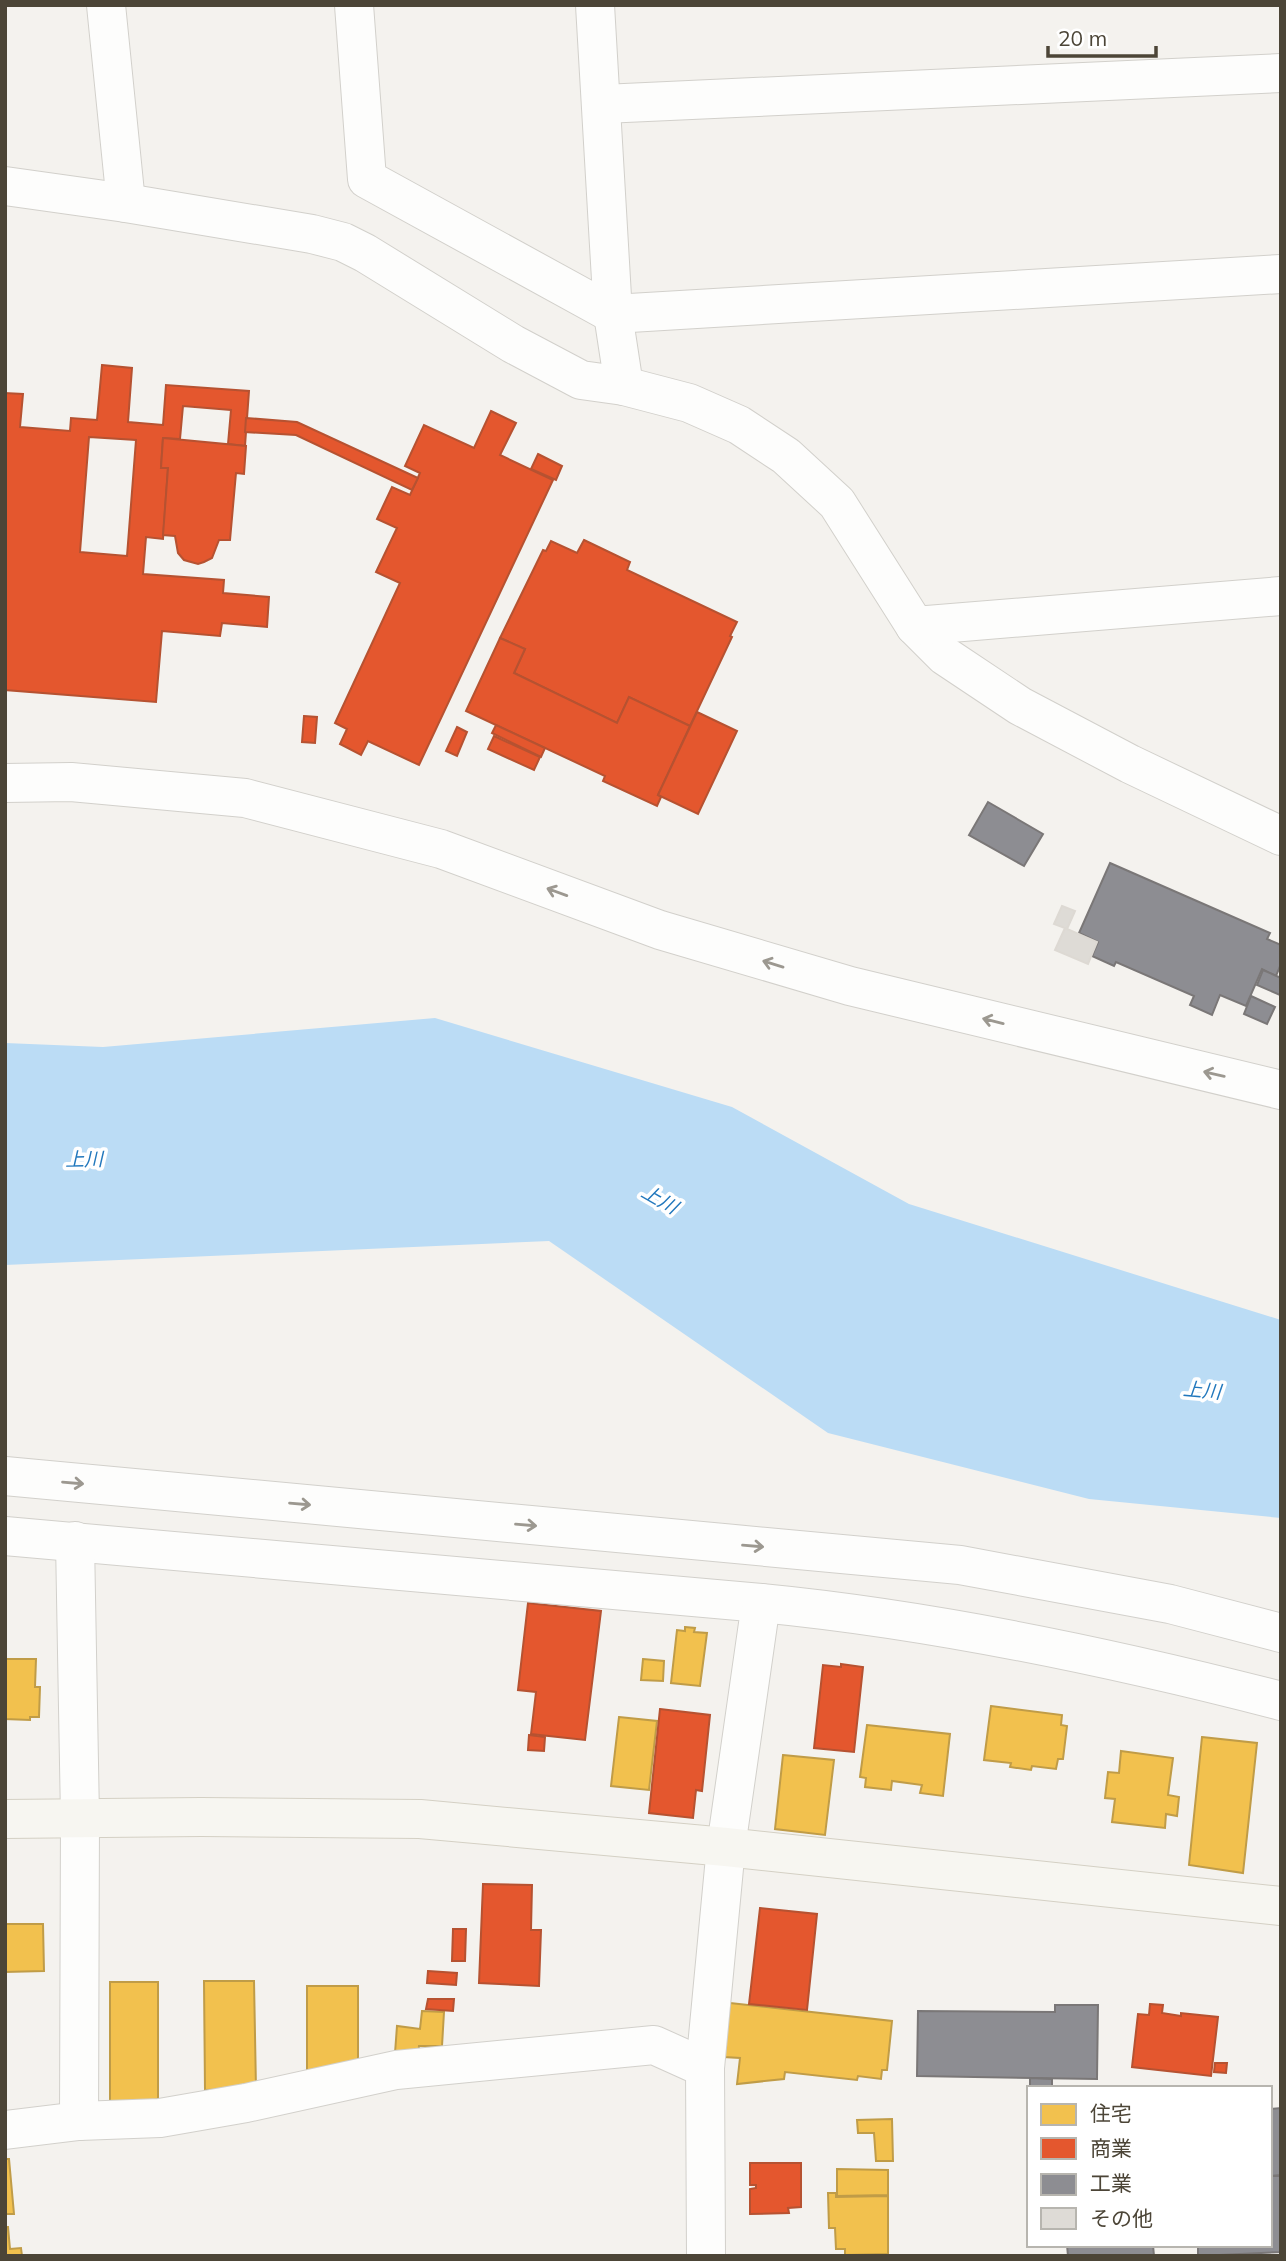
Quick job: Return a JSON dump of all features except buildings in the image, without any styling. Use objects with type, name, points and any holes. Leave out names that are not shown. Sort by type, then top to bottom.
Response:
[{"type":"street","points":[[106,5],[126,203]]},
{"type":"street","points":[[354,5],[368,179],[613,314],[1281,274]]},
{"type":"street","points":[[596,5],[613,314],[624,386]]},
{"type":"street","points":[[603,104],[1281,73]]},
{"type":"street","points":[[5,186],[126,203],[312,234],[342,242],[365,253],[513,344],[582,380],[624,386],[689,403],[739,425],[786,456],[837,503],[915,626],[945,656],[1020,706],[1130,764],[1281,836]]},
{"type":"street","points":[[915,626],[1281,596]]},
{"type":"street","points":[[5,783],[71,782],[245,798],[441,849],[660,930],[850,986],[1281,1090]]},
{"type":"street","points":[[5,1476],[960,1565],[1170,1604],[1281,1633]]},
{"type":"street","points":[[5,1536],[844,1611],[1039,1645],[1208,1682],[1281,1702]]},
{"type":"street","points":[[75,1541],[80,1818],[79,2121]]},
{"type":"street","points":[[706,2256],[705,2068],[726,1847],[761,1603]]},
{"type":"street","points":[[5,1819],[420,1819],[726,1847],[1281,1906]]},
{"type":"street","points":[[5,2130],[79,2121],[160,2118],[396,2070],[654,2045],[705,2068]]},
{"type":"water","name":"上川","points":[[435,1018],[732,1107],[909,1204],[1281,1320],[1281,1518],[1089,1499],[828,1433],[549,1241],[5,1265],[5,1043],[103,1047]]}]
